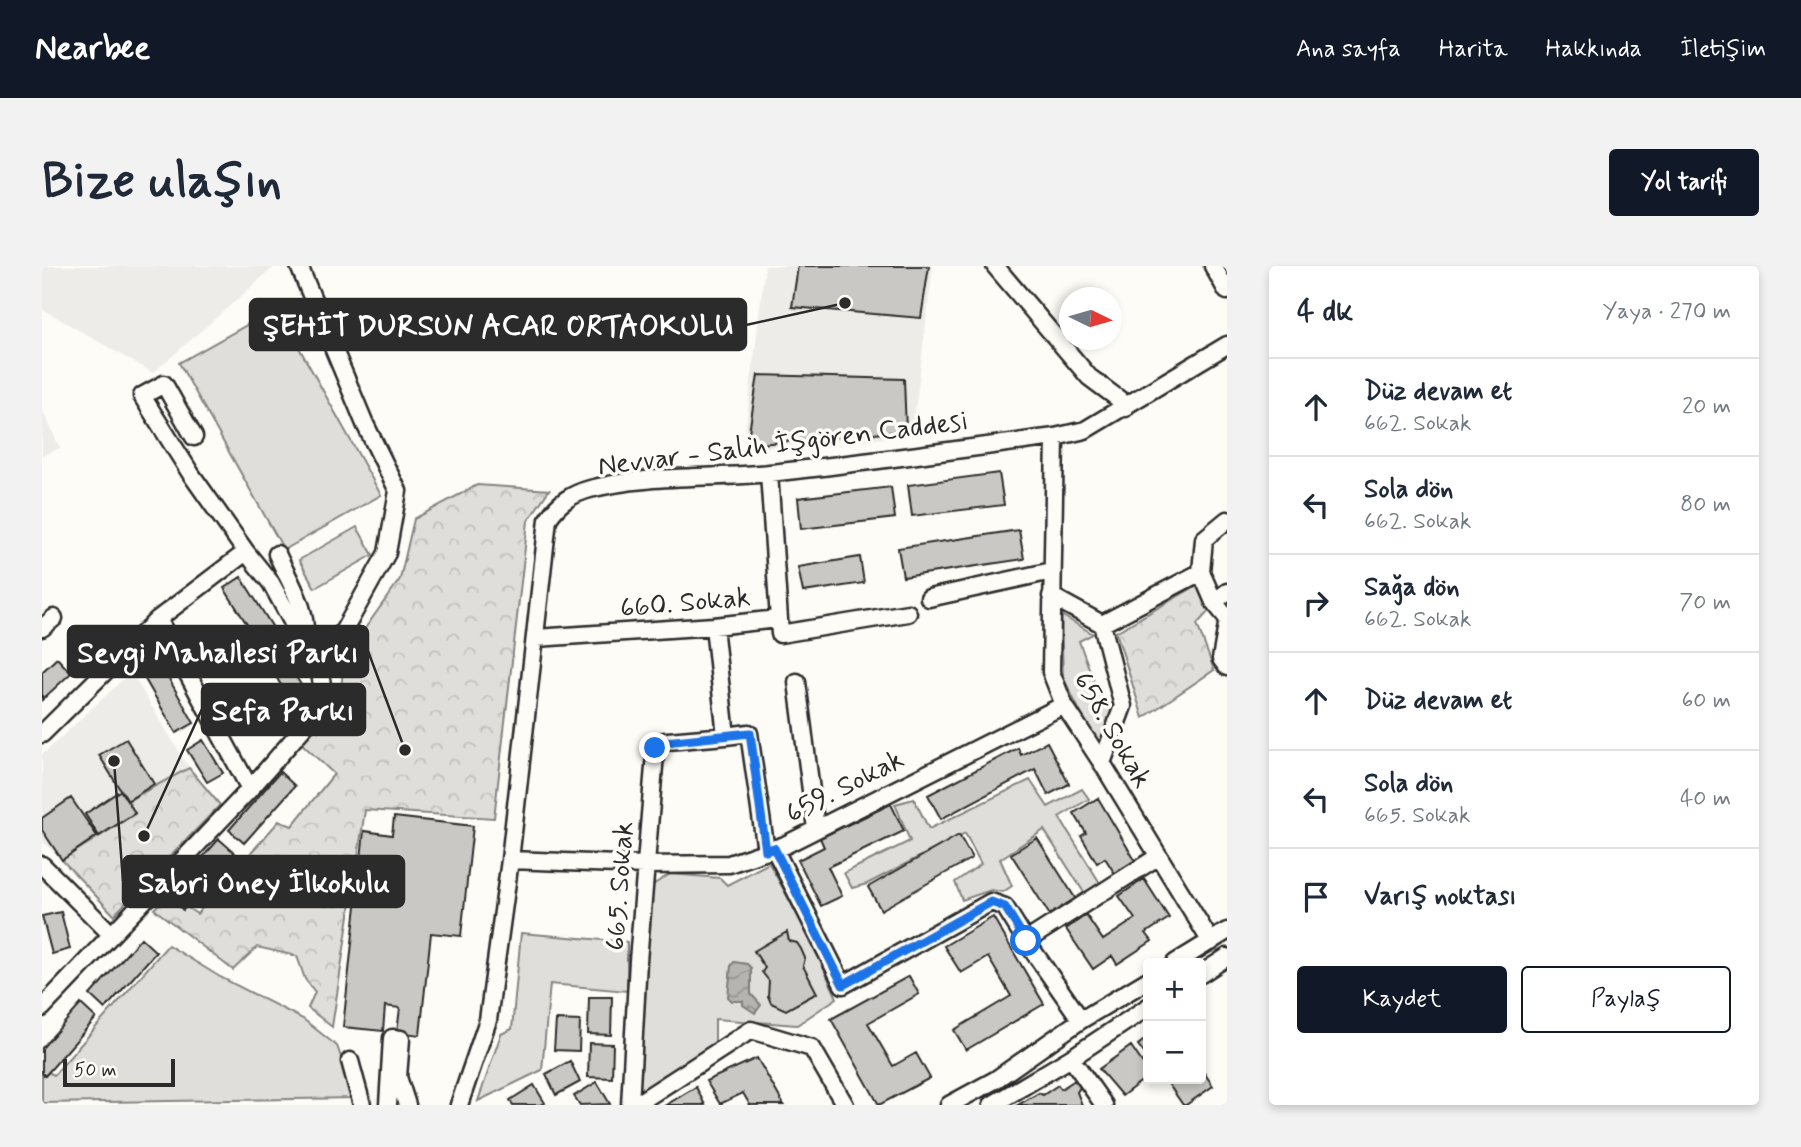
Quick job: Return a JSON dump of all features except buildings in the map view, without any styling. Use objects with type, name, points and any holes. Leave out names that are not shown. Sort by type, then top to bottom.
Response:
[{"type":"street","points":[[299,266],[365,424],[398,491],[387,553],[320,673]]},
{"type":"street","points":[[995,266],[1089,377],[1120,400],[1125,408]]},
{"type":"street","points":[[1213,266],[1227,291]]},
{"type":"street","name":"Nevvar - Salih İşgören Caddesi","points":[[459,1105],[488,1020],[510,860],[548,519],[557,505],[571,496],[591,489],[636,482],[769,473],[1055,437],[1084,430],[1227,345]]},
{"type":"street","points":[[42,1009],[250,789],[325,703],[320,673],[271,583],[191,474],[142,396],[164,384],[194,437]]},
{"type":"street","name":"658. Sokak","points":[[1055,437],[1051,672],[1064,705],[1211,942]]},
{"type":"street","points":[[769,473],[778,619]]},
{"type":"street","points":[[1227,520],[1203,539],[1201,572],[1221,597],[1227,618]]},
{"type":"street","points":[[42,734],[158,619],[246,552]]},
{"type":"street","points":[[277,554],[301,606],[306,630],[303,644]]},
{"type":"street","points":[[929,598],[1052,571]]},
{"type":"street","points":[[1102,624],[1201,572]]},
{"type":"street","points":[[1051,596],[1102,624],[1123,706],[1102,763]]},
{"type":"street","name":"660. Sokak","points":[[536,638],[778,619],[780,634],[908,614]]},
{"type":"street","points":[[158,619],[250,789]]},
{"type":"street","points":[[1227,625],[1221,659],[1227,667]]},
{"type":"street","points":[[714,626],[726,736],[750,733],[770,850],[843,985],[991,902],[1005,907],[1082,1020]]},
{"type":"street","points":[[797,682],[816,829]]},
{"type":"street","name":"659. Sokak","points":[[510,860],[645,865],[729,864],[770,850],[816,829],[1064,705]]},
{"type":"street","name":"665. Sokak","points":[[632,1105],[645,865],[656,743],[726,736]]},
{"type":"street","points":[[1026,941],[1159,856]]},
{"type":"street","points":[[42,865],[111,934]]},
{"type":"street","points":[[1184,958],[1227,931]]},
{"type":"street","points":[[1206,971],[1226,959]]},
{"type":"street","points":[[949,1105],[995,1080],[1082,1020],[1143,983]]},
{"type":"street","points":[[992,1105],[1071,1058],[1143,1010]]},
{"type":"street","points":[[632,1105],[751,1030],[812,1048],[845,1105]]},
{"type":"street","points":[[387,1105],[392,1038],[401,1039],[398,1077],[407,1105]]},
{"type":"street","points":[[1071,1058],[1104,1105]]},
{"type":"street","points":[[350,1060],[362,1105]]},
{"type":"shaded area","points":[[42,266],[275,266],[153,373],[42,309]]},
{"type":"shaded area","points":[[765,266],[933,266],[912,436],[743,450]]},
{"type":"shaded area","points":[[42,409],[60,448],[42,456]]},
{"type":"shaded area","points":[[131,672],[189,768],[127,801],[135,813],[62,860],[42,841],[42,755]]},
{"type":"green space","points":[[277,308],[381,495],[284,550],[179,363]]},
{"type":"green space","points":[[477,485],[549,490],[528,521],[494,818],[365,810],[332,1027],[308,1008],[315,992],[305,979],[297,956],[257,947],[233,970],[154,909],[168,895],[197,914],[279,821],[292,826],[334,774],[301,743],[340,701],[344,658],[400,579],[414,519]]},
{"type":"green space","points":[[357,527],[373,555],[315,588],[299,560]]},
{"type":"green space","points":[[1198,585],[1210,610],[1197,624],[1214,670],[1143,718],[1116,632]]},
{"type":"green space","points":[[1061,615],[1093,634],[1079,641],[1103,706],[1113,704],[1111,727],[1096,744],[1063,677]]},
{"type":"green space","points":[[189,768],[220,805],[114,915],[62,860],[135,814],[127,801]]},
{"type":"green space","points":[[1030,780],[1048,807],[1082,789],[1089,799],[1059,817],[1100,883],[1085,894],[1044,830],[1000,859],[1012,886],[1003,892],[991,890],[962,900],[955,882],[981,864],[965,833],[867,884],[852,888],[844,873],[910,841],[895,804],[914,799],[929,829]]},
{"type":"green space","points":[[769,863],[809,936],[837,998],[797,1025],[715,1019],[715,1044],[635,1097],[648,888],[670,874],[720,878],[727,885]]},
{"type":"green space","points":[[521,933],[627,942],[627,991],[550,984],[542,1070],[478,1101],[501,1034],[512,1029]]},
{"type":"green space","points":[[168,945],[220,977],[303,1019],[337,1046],[356,1098],[42,1103],[42,1069],[54,1075]]},
{"type":"water","points":[[734,962],[747,964],[751,968],[751,994],[761,1005],[755,1013],[743,1005],[743,1001],[732,1001],[728,997],[731,966]]},
{"type":"place","name":"ŞEHİT DURSUN ACAR ORTAOKULU","points":[[845,303]]},
{"type":"place","name":"Sevgi Mahallesi Parkı","points":[[405,750]]},
{"type":"place","name":"Sabri Oney İlkokulu","points":[[114,761]]},
{"type":"place","name":"Sefa Parkı","points":[[144,836]]},
{"type":"route","points":[[655,748],[656,743],[750,733],[766,851],[774,848],[843,985],[991,902],[1005,907],[1026,941]]}]
